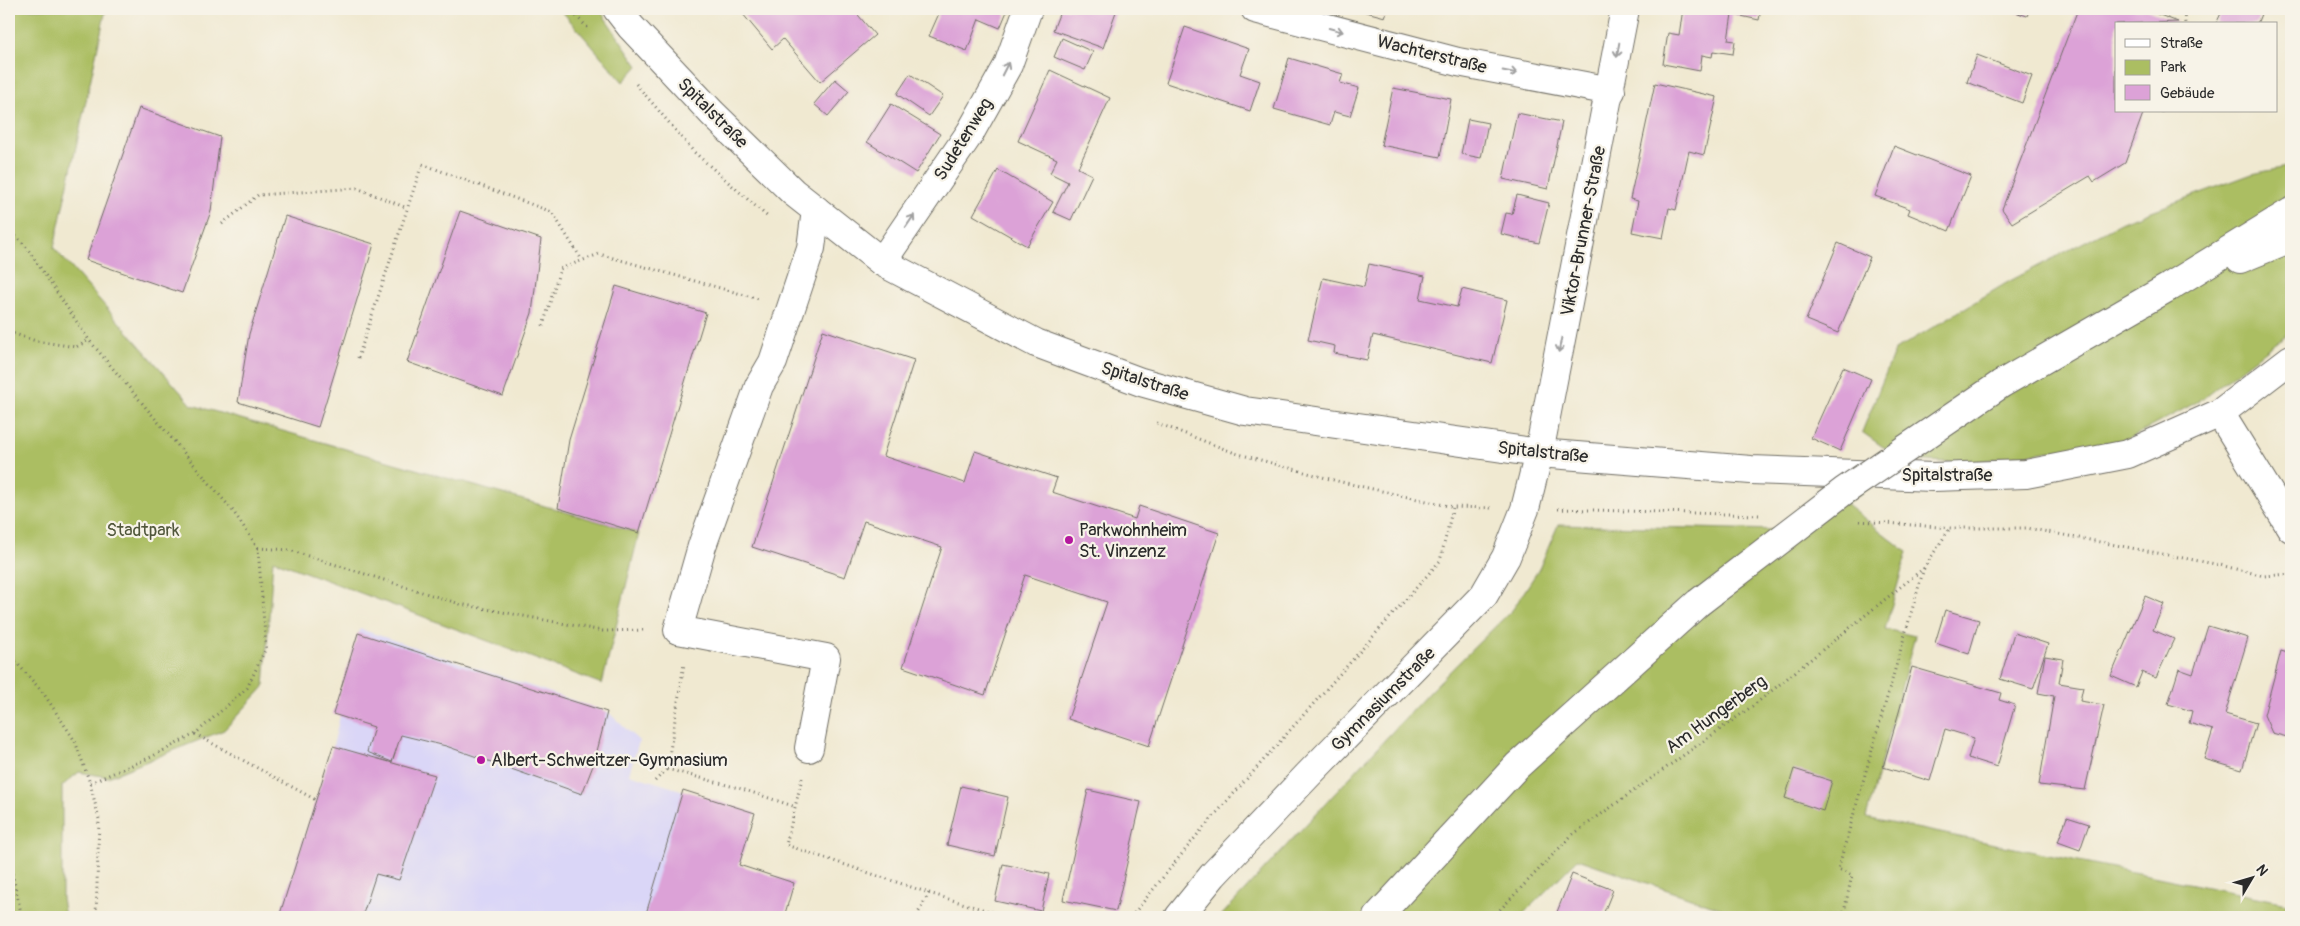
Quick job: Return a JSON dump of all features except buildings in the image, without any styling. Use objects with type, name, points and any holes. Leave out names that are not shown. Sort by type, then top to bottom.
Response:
[{"type":"main road","name":"Spitalstraße","points":[[617,9],[631,27],[712,113],[794,192],[882,262],[1036,343],[1151,384],[1245,411],[1539,453],[1751,470],[1933,477],[2026,474],[2128,454],[2220,413],[2291,359]]},
{"type":"main road","name":"Sudetenweg","points":[[882,262],[970,133],[1008,65],[1028,9]]},
{"type":"main road","name":"Wachterstraße","points":[[1255,9],[1458,62],[1611,91]]},
{"type":"main road","name":"Viktor-Brunner-Straße","points":[[1539,453],[1611,91],[1625,9]]},
{"type":"main road","points":[[809,748],[826,658],[678,630],[702,546],[759,386],[773,362],[811,248],[816,210]]},
{"type":"main road","points":[[1377,917],[1517,766],[1698,603],[1844,491],[2000,384],[2169,287],[2291,212]]},
{"type":"main road","points":[[2169,287],[2291,238]]},
{"type":"main road","points":[[2220,413],[2291,528]]},
{"type":"main road","name":"Gymnasiumstraße","points":[[1179,917],[1213,875],[1484,595],[1506,557],[1522,517],[1539,453]]},
{"type":"path","points":[[2184,12],[2185,22]]},
{"type":"path","points":[[358,358],[422,164],[552,212],[582,260]]},
{"type":"path","points":[[222,224],[258,195],[357,188],[407,208]]},
{"type":"path","points":[[9,228],[27,248],[89,340],[233,511],[258,548],[266,648],[247,688],[195,734],[151,757],[90,783]]},
{"type":"path","points":[[543,326],[560,269],[599,254],[790,308]]},
{"type":"path","points":[[9,332],[36,340],[76,346],[89,340]]},
{"type":"path","points":[[1131,917],[1198,834],[1440,561],[1452,507]]},
{"type":"path","name":"Am Hungerberg","points":[[1493,917],[1572,835],[1754,705],[1924,568],[1951,528],[2027,528],[2220,565],[2264,576],[2291,574]]},
{"type":"path","points":[[258,548],[289,550],[470,606],[603,631],[678,630],[685,660],[667,769],[655,782]]},
{"type":"path","points":[[1843,917],[1852,876],[1838,869],[1924,568]]},
{"type":"path","points":[[9,654],[44,694],[75,741],[90,783],[99,819],[96,917]]},
{"type":"path","points":[[195,734],[316,800]]},
{"type":"path","points":[[809,748],[786,844],[928,893],[1008,917]]},
{"type":"path","points":[[667,769],[742,788],[796,807]]},
{"type":"path","points":[[9,859],[22,917]]},
{"type":"path","points":[[916,917],[928,893]]},
{"type":"shaded area","name":"Albert-Schweitzer-Gymnasium","points":[[360,629],[608,712],[639,741],[629,774],[755,813],[739,865],[794,883],[784,917],[279,917],[333,746]]},
{"type":"green space","name":"Stadtpark","points":[[9,9],[106,9],[54,248],[192,405],[639,533],[602,684],[273,560],[264,687],[224,730],[108,777],[79,772],[62,786],[62,899],[65,917],[9,917]]},
{"type":"green space","points":[[560,9],[599,9],[638,66],[623,82]]},
{"type":"green space","points":[[2291,166],[2291,331],[2199,401],[2124,441],[1965,463],[1907,460],[1846,504],[1907,552],[1885,629],[1915,636],[1866,818],[2291,904],[2291,917],[1730,917],[1731,912],[1578,859],[1520,917],[1220,917],[1432,689],[1513,609],[1539,569],[1558,525],[1781,530],[1893,454],[1862,432],[1895,350],[2008,282],[2122,222],[2252,174]]},
{"type":"place","name":"Parkwohnheim St. Vinzenz","points":[[1069,540]]},
{"type":"place","name":"Albert-Schweitzer-Gymnasium","points":[[481,760]]}]
